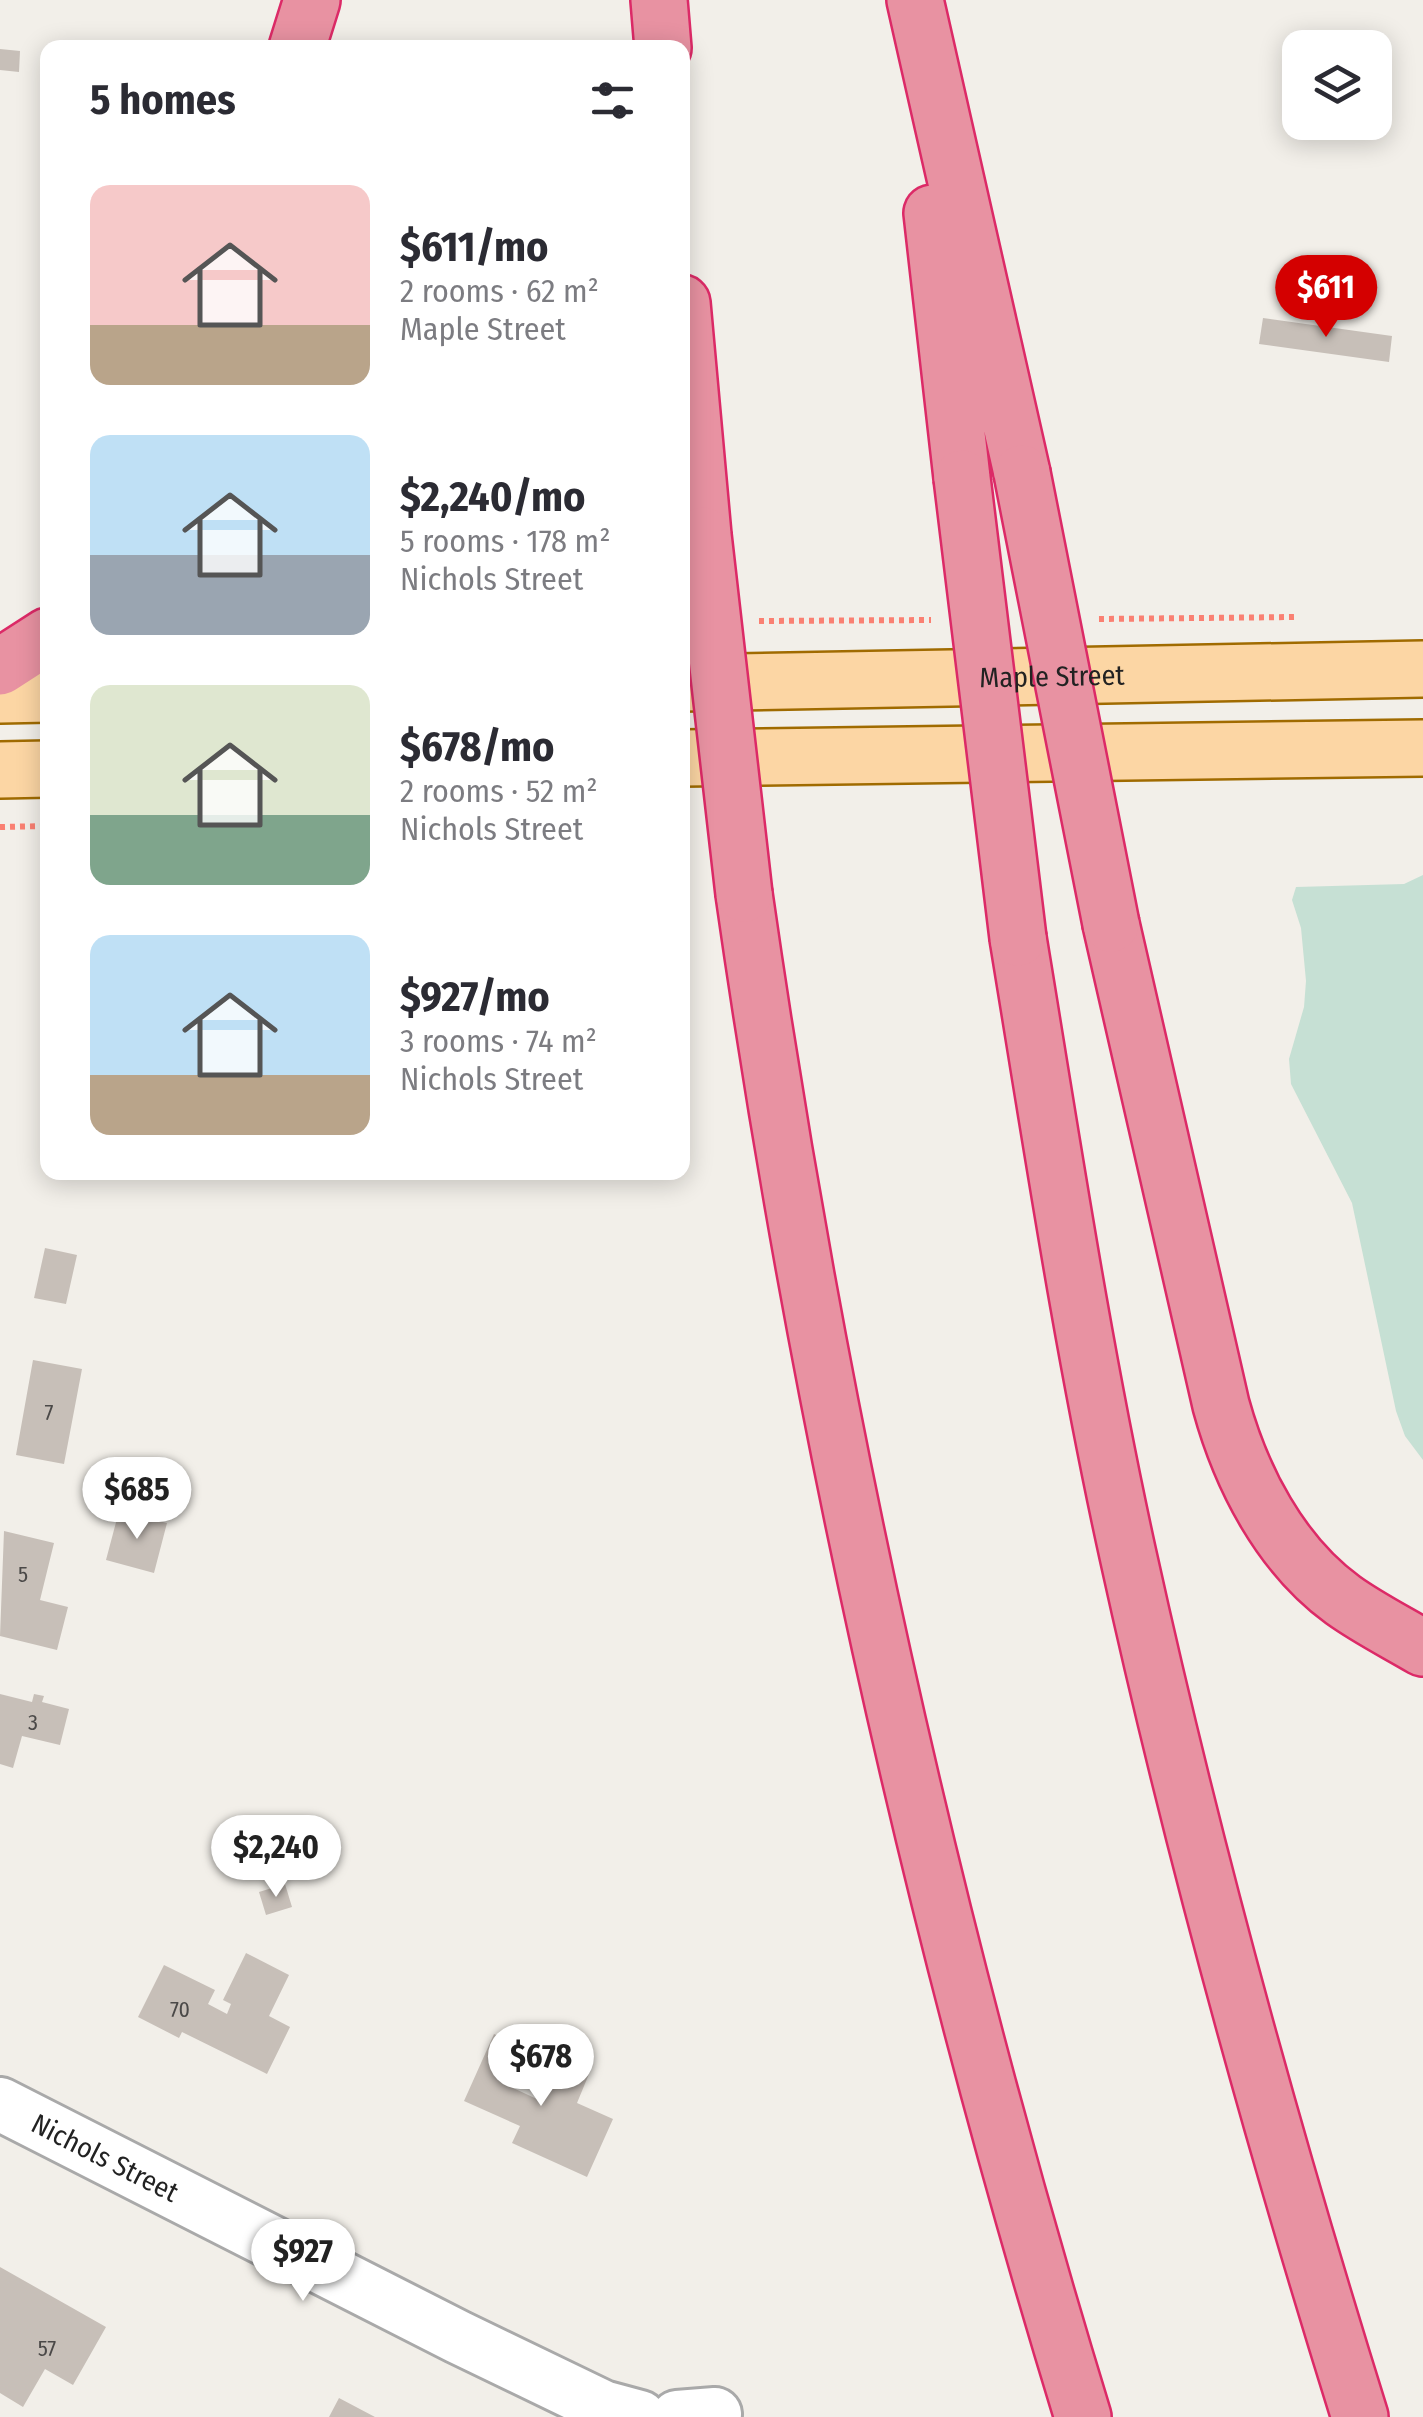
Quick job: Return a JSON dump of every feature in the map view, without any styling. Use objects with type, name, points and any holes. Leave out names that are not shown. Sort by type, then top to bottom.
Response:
[{"type":"highway","points":[[300,40],[312,0]]},
{"type":"highway","points":[[660,0],[662,40]]},
{"type":"highway","points":[[907,0],[1018,938],[1095,1393],[1164,1713],[1242,2024],[1360,2417]]},
{"type":"highway","points":[[915,0],[1022,474],[1111,924],[1222,1405],[1242,1466],[1274,1525],[1317,1578],[1412,1638]]},
{"type":"highway","points":[[690,391],[744,894],[804,1277],[869,1608],[988,2095],[1083,2417]]},
{"type":"highway","points":[[0,667],[40,641]]},
{"type":"main road","name":"Maple Street","points":[[690,682],[1412,666]]},
{"type":"main road","points":[[0,694],[40,694]]},
{"type":"main road","points":[[690,758],[1423,748]]},
{"type":"main road","points":[[0,770],[40,769]]},
{"type":"street","name":"Nichols Street","points":[[0,2104],[509,2362],[602,2407],[640,2417]]},
{"type":"path","points":[[0,827],[40,826]]},
{"type":"green space","points":[[1423,875],[1423,1460],[1405,1436],[1396,1411],[1352,1203],[1291,1084],[1289,1059],[1304,1007],[1306,981],[1301,928],[1292,900],[1296,887],[1404,884]]},
{"type":"building","points":[[0,49],[20,51],[19,72],[0,70]]},
{"type":"building","points":[[1263,318],[1392,336],[1389,362],[1259,344]]},
{"type":"building","points":[[45,1248],[77,1255],[66,1304],[34,1298]]},
{"type":"building","points":[[33,1360],[82,1369],[64,1464],[16,1455]]},
{"type":"building","points":[[119,1511],[167,1523],[154,1573],[106,1560]]},
{"type":"building","points":[[4,1531],[54,1543],[40,1600],[68,1607],[57,1650],[0,1636]]},
{"type":"building","points":[[0,1694],[32,1702],[34,1694],[44,1696],[42,1702],[69,1709],[60,1745],[22,1736],[13,1768],[0,1764]]},
{"type":"building","points":[[285,1884],[292,1907],[266,1915],[259,1892]]},
{"type":"building","points":[[246,1953],[289,1975],[269,2016],[290,2027],[267,2074],[182,2032],[179,2038],[138,2017],[164,1965],[215,1990],[208,2004],[227,2014],[231,2004],[223,2000]]},
{"type":"building","points":[[494,2034],[526,2049],[509,2086],[541,2101],[560,2060],[589,2074],[577,2103],[613,2119],[587,2177],[512,2143],[520,2126],[464,2101]]},
{"type":"building","points":[[0,2267],[106,2327],[73,2385],[45,2369],[23,2407],[0,2393]]},
{"type":"building","points":[[339,2398],[375,2417],[329,2417]]}]
